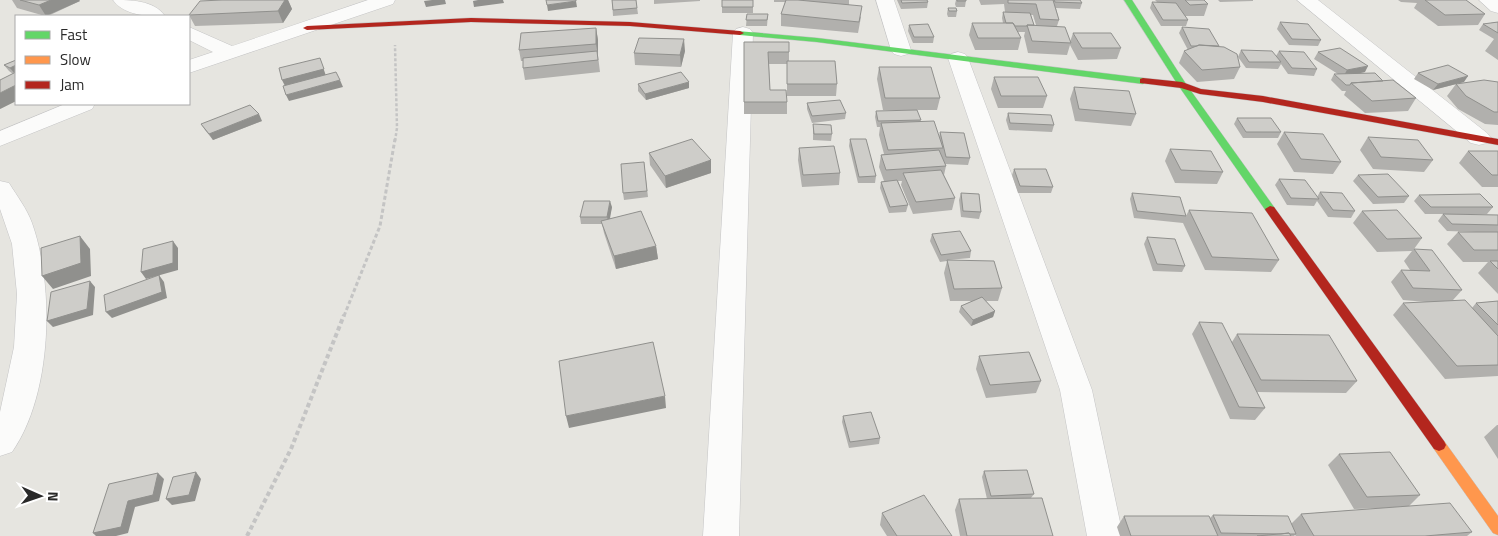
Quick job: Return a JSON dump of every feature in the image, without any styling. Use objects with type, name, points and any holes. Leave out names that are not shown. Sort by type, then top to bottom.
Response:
[{"type":"street","points":[[122,0],[153,15]]},
{"type":"street","points":[[190,67],[386,0]]},
{"type":"street","points":[[885,0],[901,50]]},
{"type":"street","points":[[1128,0],[1182,85],[1498,528]]},
{"type":"street","points":[[1306,0],[1489,140]]},
{"type":"street","points":[[1488,0],[1498,7]]},
{"type":"street","points":[[307,28],[471,20],[630,24],[743,33],[901,50],[1182,85],[1200,91],[1263,99],[1489,140]]},
{"type":"street","points":[[190,33],[229,52]]},
{"type":"street","points":[[720,536],[741,117],[743,33]]},
{"type":"street","points":[[958,58],[1076,390],[1105,536]]},
{"type":"street","points":[[0,139],[82,105]]},
{"type":"street","points":[[0,189],[19,221],[28,265],[30,304],[29,361],[14,421],[0,442]]},
{"type":"path","points":[[247,536],[291,449],[380,226],[397,128],[394,24]]},
{"type":"building","points":[[20,0],[51,0],[39,5]]},
{"type":"building","points":[[285,0],[278,11],[189,15],[200,1]]},
{"type":"building","points":[[546,0],[576,0],[576,1],[547,5]]},
{"type":"building","points":[[612,0],[636,0],[637,8],[613,10]]},
{"type":"building","points":[[722,0],[753,0],[753,7],[722,7]]},
{"type":"building","points":[[786,0],[862,6],[859,22],[781,14]]},
{"type":"building","points":[[901,0],[927,0],[928,2],[902,3]]},
{"type":"building","points":[[1008,0],[1053,0],[1059,20],[1040,19],[1036,4],[1008,3]]},
{"type":"building","points":[[1054,0],[1080,0],[1082,3],[1055,2]]},
{"type":"building","points":[[1185,0],[1204,0],[1208,4],[1190,5]]},
{"type":"building","points":[[1425,0],[1466,0],[1485,14],[1445,15]]},
{"type":"building","points":[[1152,2],[1176,3],[1188,20],[1163,20]]},
{"type":"building","points":[[948,8],[956,8],[957,11],[949,11]]},
{"type":"building","points":[[1003,12],[1030,13],[1034,25],[1015,26],[1013,23],[1006,23]]},
{"type":"building","points":[[747,14],[768,14],[767,20],[746,20]]},
{"type":"building","points":[[1280,22],[1308,24],[1321,40],[1292,39]]},
{"type":"building","points":[[1498,22],[1498,33],[1483,24]]},
{"type":"building","points":[[972,23],[1013,23],[1021,38],[978,38]]},
{"type":"building","points":[[928,24],[934,37],[914,37],[909,25]]},
{"type":"building","points":[[1027,25],[1065,27],[1071,43],[1032,41]]},
{"type":"building","points":[[1182,27],[1209,29],[1219,46],[1191,46]]},
{"type":"building","points":[[596,28],[596,44],[519,50],[521,33]]},
{"type":"building","points":[[1073,33],[1111,33],[1121,48],[1082,48]]},
{"type":"building","points":[[639,38],[684,39],[680,55],[634,53]]},
{"type":"building","points":[[744,42],[789,42],[789,52],[768,52],[770,90],[786,90],[787,102],[744,102]]},
{"type":"building","points":[[1199,45],[1224,47],[1237,54],[1240,67],[1202,70],[1184,51]]},
{"type":"building","points":[[1340,48],[1368,66],[1347,70],[1318,52]]},
{"type":"building","points":[[1241,50],[1272,51],[1281,62],[1249,62]]},
{"type":"building","points":[[597,51],[598,60],[523,68],[523,58]]},
{"type":"building","points":[[1279,51],[1304,52],[1317,69],[1292,68]]},
{"type":"building","points":[[320,58],[324,69],[282,80],[279,68]]},
{"type":"building","points":[[15,60],[15,66],[10,68],[4,65]]},
{"type":"building","points":[[787,61],[835,61],[837,84],[787,84]]},
{"type":"building","points":[[1448,65],[1468,76],[1438,84],[1418,73]]},
{"type":"building","points":[[879,67],[931,67],[940,98],[885,98]]},
{"type":"building","points":[[15,72],[15,86],[0,93],[0,80]]},
{"type":"building","points":[[336,72],[340,80],[286,95],[283,86]]},
{"type":"building","points":[[681,72],[689,82],[645,94],[638,84]]},
{"type":"building","points":[[1375,73],[1383,81],[1351,83],[1350,85],[1346,85],[1334,74]]},
{"type":"building","points":[[994,77],[1038,77],[1047,96],[1001,96]]},
{"type":"building","points":[[1393,80],[1416,98],[1372,101],[1351,83]]},
{"type":"building","points":[[1484,80],[1498,82],[1498,112],[1494,112],[1466,96],[1456,84]]},
{"type":"building","points":[[1074,87],[1129,91],[1136,114],[1079,109]]},
{"type":"building","points":[[840,100],[846,113],[812,116],[807,103]]},
{"type":"building","points":[[250,105],[259,114],[209,134],[201,124]]},
{"type":"building","points":[[917,110],[921,120],[878,121],[876,111]]},
{"type":"building","points":[[1008,113],[1051,115],[1054,125],[1010,123]]},
{"type":"building","points":[[1237,118],[1271,118],[1281,132],[1246,132]]},
{"type":"building","points":[[934,121],[943,148],[888,150],[881,123]]},
{"type":"building","points":[[813,124],[831,125],[832,134],[814,134]]},
{"type":"building","points":[[940,132],[964,133],[970,158],[946,157]]},
{"type":"building","points":[[1284,132],[1323,134],[1341,162],[1301,159]]},
{"type":"building","points":[[1368,137],[1418,140],[1433,160],[1381,157]]},
{"type":"building","points":[[692,139],[711,160],[665,176],[649,153]]},
{"type":"building","points":[[850,139],[866,139],[876,176],[859,177]]},
{"type":"building","points":[[834,146],[840,173],[803,175],[799,148]]},
{"type":"building","points":[[1170,149],[1211,151],[1223,172],[1181,170]]},
{"type":"building","points":[[939,150],[946,166],[886,170],[881,155]]},
{"type":"building","points":[[1468,151],[1498,151],[1498,175],[1492,175]]},
{"type":"building","points":[[644,162],[647,191],[623,193],[621,164]]},
{"type":"building","points":[[1014,169],[1046,169],[1053,187],[1020,186]]},
{"type":"building","points":[[941,170],[955,198],[916,202],[903,173]]},
{"type":"building","points":[[1388,174],[1409,196],[1378,197],[1358,175]]},
{"type":"building","points":[[1279,179],[1305,180],[1319,199],[1291,198]]},
{"type":"building","points":[[897,180],[908,205],[890,207],[881,182]]},
{"type":"building","points":[[1320,192],[1342,193],[1355,211],[1333,210]]},
{"type":"building","points":[[961,193],[979,194],[981,212],[963,211]]},
{"type":"building","points":[[1132,193],[1180,197],[1186,216],[1137,211]]},
{"type":"building","points":[[1480,194],[1493,207],[1431,207],[1419,195]]},
{"type":"building","points":[[584,201],[610,201],[607,217],[580,217]]},
{"type":"building","points":[[1189,210],[1252,213],[1279,260],[1212,257]]},
{"type":"building","points":[[1397,210],[1422,238],[1387,239],[1362,211]]},
{"type":"building","points":[[641,211],[656,246],[614,256],[601,221]]},
{"type":"building","points":[[1443,214],[1498,215],[1498,225],[1452,224]]},
{"type":"building","points":[[960,231],[971,251],[941,255],[932,234]]},
{"type":"building","points":[[1458,232],[1498,232],[1498,250],[1474,250]]},
{"type":"building","points":[[80,236],[81,263],[42,276],[41,248]]},
{"type":"building","points":[[1147,237],[1175,239],[1185,266],[1157,264]]},
{"type":"building","points":[[173,241],[173,263],[141,272],[143,249]]},
{"type":"building","points":[[1414,249],[1432,250],[1462,290],[1413,288],[1401,270],[1430,271]]},
{"type":"building","points":[[947,260],[994,261],[1002,288],[954,289]]},
{"type":"building","points":[[1490,261],[1498,261],[1498,269]]},
{"type":"building","points":[[159,275],[162,292],[106,312],[104,295]]},
{"type":"building","points":[[90,281],[87,309],[47,321],[51,292]]},
{"type":"building","points":[[982,297],[995,311],[973,320],[961,306]]},
{"type":"building","points":[[1465,300],[1498,336],[1498,365],[1457,366],[1403,303]]},
{"type":"building","points":[[1498,301],[1498,325],[1476,303]]},
{"type":"building","points":[[1199,322],[1222,323],[1265,408],[1239,407]]},
{"type":"building","points":[[1237,334],[1329,335],[1357,381],[1261,380]]},
{"type":"building","points":[[653,342],[665,396],[566,416],[559,361]]},
{"type":"building","points":[[1029,352],[1041,381],[990,385],[979,356]]},
{"type":"building","points":[[871,412],[880,438],[850,442],[843,416]]},
{"type":"building","points":[[1390,452],[1420,495],[1367,497],[1339,454]]},
{"type":"building","points":[[1027,470],[1034,494],[991,496],[984,471]]},
{"type":"building","points":[[196,472],[189,495],[166,499],[173,477]]},
{"type":"building","points":[[158,473],[153,495],[128,501],[121,527],[93,533],[109,484]]},
{"type":"building","points":[[924,495],[952,536],[897,536],[882,513]]},
{"type":"building","points":[[1042,498],[1053,536],[967,536],[959,499]]},
{"type":"building","points":[[1450,503],[1472,532],[1425,536],[1314,536],[1301,514]]},
{"type":"building","points":[[1213,515],[1288,516],[1296,534],[1221,533]]},
{"type":"building","points":[[1124,516],[1209,516],[1218,536],[1131,536]]},
{"type":"building","points":[[1289,533],[1291,536],[1257,536]]},
{"type":"traffic: fast","points":[[1128,0],[1182,85],[1270,209]]},
{"type":"traffic: fast","points":[[740,33],[817,40],[1143,81]]},
{"type":"traffic: slow","points":[[1439,445],[1498,528]]},
{"type":"traffic: jam","points":[[307,28],[471,20],[630,24],[740,33]]},
{"type":"traffic: jam","points":[[1143,81],[1182,85],[1200,91],[1263,99],[1498,142]]},
{"type":"traffic: jam","points":[[1270,209],[1439,445]]}]
